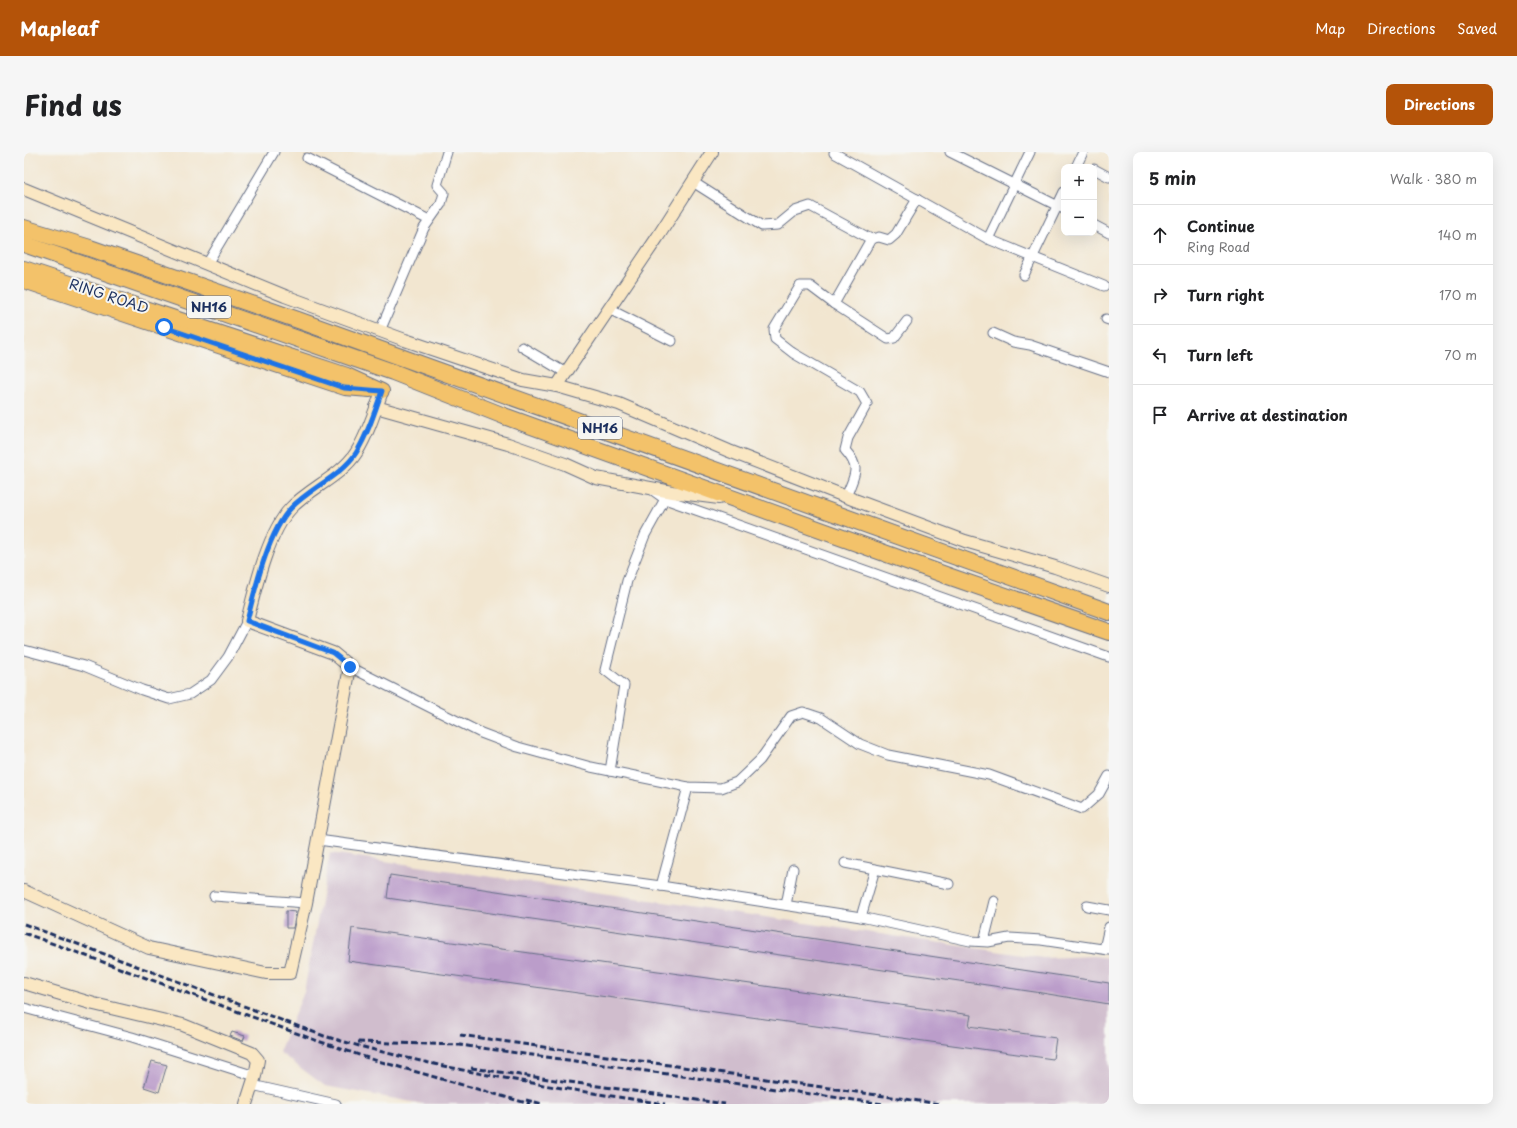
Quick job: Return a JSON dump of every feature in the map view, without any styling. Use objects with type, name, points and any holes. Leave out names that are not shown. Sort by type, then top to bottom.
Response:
[{"type":"highway","points":[[24,217],[90,248]]},
{"type":"highway","name":"NH16","points":[[24,228],[90,248],[298,320],[625,436],[959,559],[1109,612]]},
{"type":"highway","name":"NH16","points":[[24,244],[393,372],[504,416],[951,577],[1109,632]]},
{"type":"main road","name":"RING ROAD","points":[[24,268],[347,376],[382,391]]},
{"type":"main road","name":"RING ROAD","points":[[24,281],[344,388],[382,391]]},
{"type":"main road","points":[[382,391],[393,372]]},
{"type":"street","points":[[207,264],[274,152]]},
{"type":"street","points":[[380,331],[424,228],[441,204],[444,194],[437,185],[447,152]]},
{"type":"street","points":[[557,386],[712,152]]},
{"type":"street","points":[[950,152],[1061,207],[1024,275]]},
{"type":"street","points":[[988,239],[1030,152]]},
{"type":"street","points":[[1077,164],[1083,152]]},
{"type":"street","points":[[834,153],[988,239],[1104,286]]},
{"type":"street","points":[[307,158],[429,220]]},
{"type":"street","points":[[1097,171],[1109,177]]},
{"type":"street","points":[[693,182],[762,226],[778,225],[795,211],[810,206],[871,239]]},
{"type":"street","points":[[24,189],[285,296],[380,331],[472,364],[523,380],[557,386],[619,404],[729,451],[846,497],[965,541],[1055,567],[1109,586]]},
{"type":"street","points":[[834,304],[871,239],[879,236],[889,240],[896,234],[916,199]]},
{"type":"street","points":[[1097,227],[1109,233]]},
{"type":"street","points":[[846,497],[856,470],[855,461],[845,450],[848,438],[867,404],[860,392],[793,353],[775,339],[774,329],[800,286],[810,286],[834,304],[888,339],[894,338],[907,321]]},
{"type":"street","points":[[609,309],[672,340]]},
{"type":"street","points":[[993,332],[1013,342],[1030,345],[1109,372]]},
{"type":"street","points":[[522,347],[566,373]]},
{"type":"street","points":[[24,650],[84,666],[142,690],[169,699],[190,694],[211,680],[228,657],[247,621],[258,579],[278,528],[291,508],[344,466],[356,454],[382,391]]},
{"type":"street","points":[[376,407],[508,444],[565,464],[596,478],[742,502]]},
{"type":"street","points":[[651,488],[665,499],[1109,657]]},
{"type":"street","points":[[610,771],[624,685],[605,670],[628,581],[645,535],[665,499]]},
{"type":"street","points":[[247,621],[333,653],[350,667],[481,733],[518,747],[610,771],[688,787],[721,788],[737,782],[760,760],[791,716],[803,712],[820,718],[860,744],[888,755],[989,775],[1082,809],[1099,794],[1109,776]]},
{"type":"street","points":[[24,892],[149,948],[279,974],[290,973],[306,903],[350,667]]},
{"type":"street","points":[[661,886],[688,787]]},
{"type":"street","points":[[318,840],[661,886],[786,905],[861,917],[970,940],[984,941],[1009,938],[1041,940],[1107,949],[1109,927]]},
{"type":"street","points":[[845,863],[949,884]]},
{"type":"street","points":[[786,905],[793,869]]},
{"type":"street","points":[[861,917],[875,869]]},
{"type":"street","points":[[214,896],[306,903]]},
{"type":"street","points":[[984,941],[994,901]]},
{"type":"street","points":[[1087,906],[1109,910]]},
{"type":"street","points":[[24,983],[94,1004],[183,1025],[252,1054],[258,1060],[254,1081],[246,1104]]},
{"type":"street","points":[[24,1008],[132,1037],[254,1081],[336,1104]]},
{"type":"shaded area","points":[[330,853],[1043,958],[1094,956],[1109,958],[1109,1104],[423,1104],[325,1086],[279,1052],[304,992]]},
{"type":"building","points":[[390,875],[1109,983],[1109,1004],[387,898]]},
{"type":"building","points":[[286,911],[296,912],[293,928],[286,928]]},
{"type":"building","points":[[352,928],[971,1015],[969,1026],[1056,1038],[1053,1059],[348,961]]},
{"type":"building","points":[[232,1032],[245,1036],[243,1041],[230,1036]]},
{"type":"building","points":[[152,1061],[167,1065],[159,1092],[144,1087]]},
{"type":"railway","points":[[24,924],[324,1036],[366,1048],[451,1068],[493,1076],[665,1104]]},
{"type":"railway","points":[[24,933],[315,1040],[371,1059],[530,1104]]},
{"type":"railway","points":[[460,1035],[940,1104]]},
{"type":"railway","points":[[358,1042],[460,1045],[883,1104]]},
{"type":"railway","points":[[471,1068],[725,1104]]},
{"type":"railway","points":[[526,1100],[543,1104]]},
{"type":"route","points":[[164,327],[344,388],[382,391],[356,454],[344,466],[291,508],[278,528],[258,579],[247,621],[333,653],[350,667]]}]
